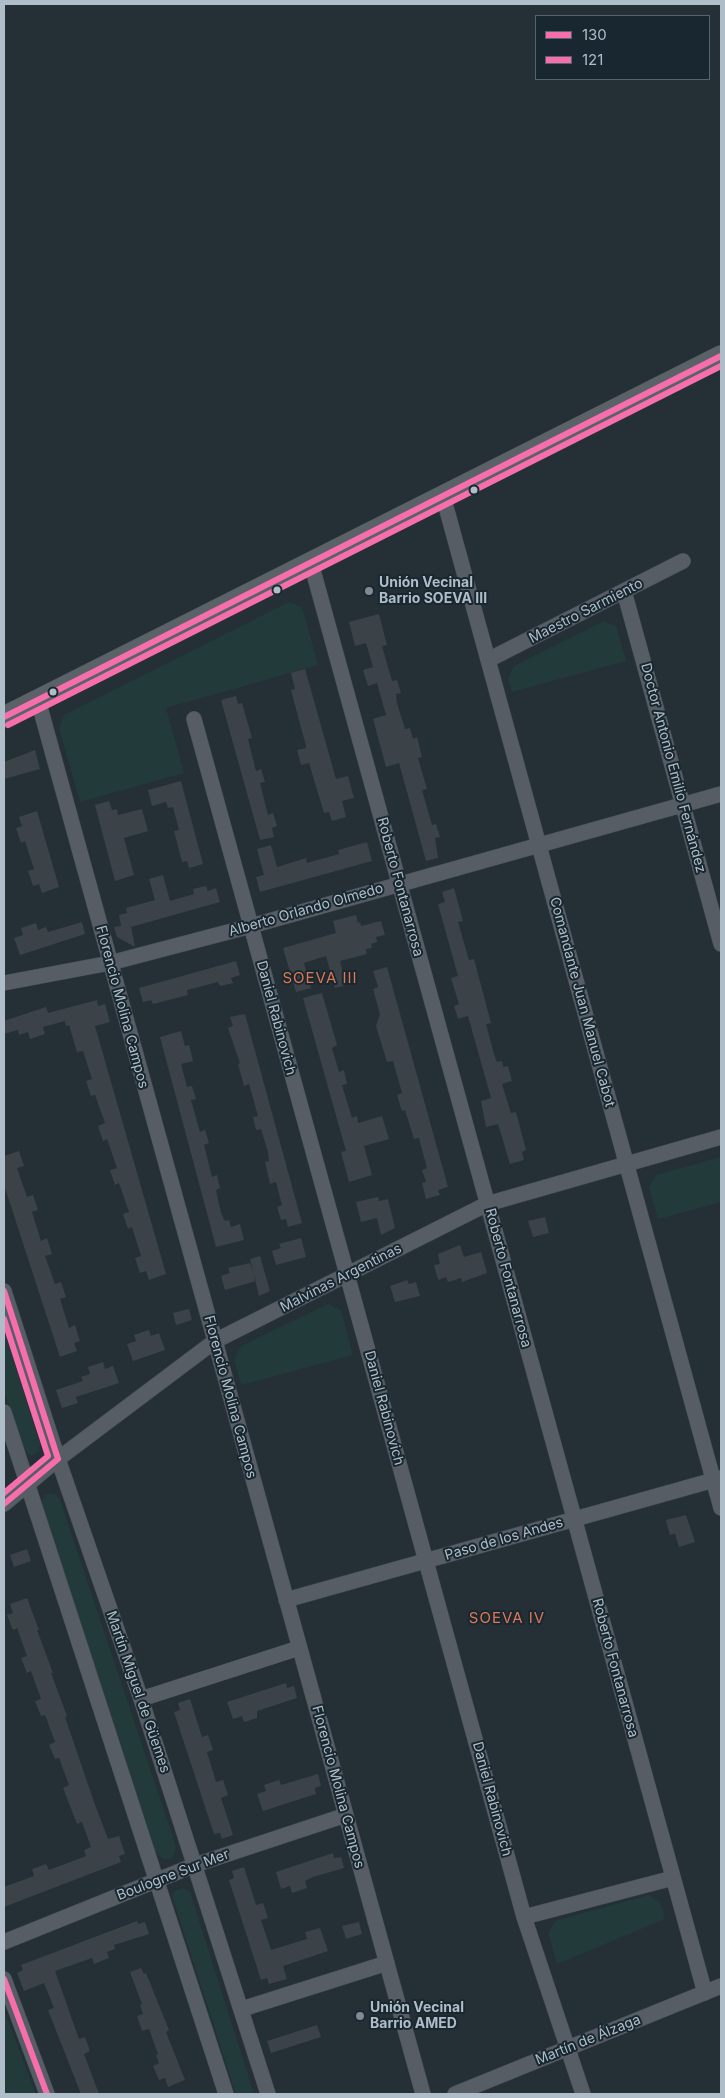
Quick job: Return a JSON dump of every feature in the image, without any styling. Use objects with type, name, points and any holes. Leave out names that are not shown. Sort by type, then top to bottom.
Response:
[{"type":"main road","points":[[4,717],[721,356]]},
{"type":"street","name":"Comandante Juan Manuel Cabot","points":[[443,496],[627,1164],[717,1479],[721,1508]]},
{"type":"street","name":"Maestro Sarmiento","points":[[488,660],[683,561]]},
{"type":"street","name":"Roberto Fontanarrosa","points":[[311,563],[705,1993]]},
{"type":"street","name":"Doctor Antonio Emilio Fernández","points":[[624,592],[721,944]]},
{"type":"street","name":"Florencio Molina Campos","points":[[38,700],[423,2094]]},
{"type":"street","name":"Daniel Rabinovich","points":[[194,720],[524,1917],[582,2094]]},
{"type":"street","name":"Alberto Orlando Olmedo","points":[[4,983],[110,963],[251,926],[721,794]]},
{"type":"street","name":"Malvinas Argentinas","points":[[4,1504],[58,1459],[215,1341],[487,1204],[721,1137]]},
{"type":"street","name":"Martín Miguel de Güemes","points":[[4,1291],[58,1459],[142,1699],[268,2094]]},
{"type":"street","points":[[4,1412],[226,2094]]},
{"type":"street","name":"Paso de los Andes","points":[[286,1600],[717,1479]]},
{"type":"street","points":[[142,1699],[300,1648]]},
{"type":"street","name":"Boulogne Sur Mer","points":[[4,1942],[195,1865],[346,1815]]},
{"type":"street","points":[[524,1917],[673,1878]]},
{"type":"street","points":[[242,2010],[387,1963]]},
{"type":"street","points":[[4,1979],[47,2094]]},
{"type":"street","name":"Martín de Álzaga","points":[[455,2094],[721,1986]]},
{"type":"green space","points":[[289,602],[302,607],[318,665],[166,708],[184,773],[80,802],[59,728],[64,715]]},
{"type":"green space","points":[[604,621],[616,626],[626,661],[512,692],[508,678],[514,666]]},
{"type":"green space","points":[[721,1157],[721,1202],[658,1219],[649,1187],[656,1175]]},
{"type":"green space","points":[[328,1304],[341,1310],[353,1355],[241,1385],[234,1360],[241,1346]]},
{"type":"green space","points":[[4,1330],[40,1444],[39,1451],[32,1456],[23,1450],[4,1391]]},
{"type":"green space","points":[[50,1493],[57,1495],[60,1500],[176,1846],[174,1855],[170,1859],[163,1859],[155,1852],[41,1504],[45,1495]]},
{"type":"green space","points":[[183,1888],[190,1892],[254,2094],[236,2094],[172,1896],[175,1891]]},
{"type":"green space","points":[[648,1895],[660,1902],[665,1919],[557,1964],[548,1933],[555,1921]]},
{"type":"green space","points":[[4,2010],[36,2094],[4,2094]]},
{"type":"building","points":[[379,614],[387,645],[382,646],[392,681],[397,680],[401,693],[396,694],[397,703],[405,729],[410,728],[413,739],[417,737],[422,757],[418,758],[427,789],[422,790],[432,825],[436,824],[440,837],[435,838],[438,858],[426,861],[399,763],[386,767],[373,719],[386,715],[377,683],[368,686],[363,670],[373,667],[366,643],[355,646],[349,622]]},
{"type":"building","points":[[305,669],[336,779],[348,776],[354,798],[342,801],[346,817],[332,821],[329,812],[324,813],[309,763],[301,765],[297,750],[306,748],[306,746],[291,690],[295,689],[291,673]]},
{"type":"building","points":[[236,696],[238,704],[242,703],[252,738],[248,739],[256,771],[261,769],[265,782],[260,783],[268,815],[273,813],[277,826],[272,828],[274,837],[260,840],[221,700]]},
{"type":"building","points":[[35,750],[40,769],[4,779],[4,762]]},
{"type":"building","points":[[181,781],[203,864],[189,868],[187,861],[182,862],[174,831],[179,830],[173,807],[168,808],[166,802],[152,806],[148,790]]},
{"type":"building","points":[[109,801],[112,810],[117,809],[118,815],[142,809],[148,831],[124,838],[134,875],[115,881],[95,805]]},
{"type":"building","points":[[37,811],[59,887],[42,893],[39,884],[33,886],[28,871],[34,869],[25,841],[21,843],[16,828],[22,826],[19,817]]},
{"type":"building","points":[[367,842],[372,861],[260,892],[256,877],[264,875],[257,849],[271,845],[277,867],[306,858],[307,863],[339,854],[338,850]]},
{"type":"building","points":[[163,875],[170,901],[194,894],[193,889],[206,886],[208,891],[216,888],[220,902],[131,927],[135,947],[117,937],[114,927],[121,926],[119,915],[127,913],[126,908],[155,900],[149,879]]},
{"type":"building","points":[[454,888],[463,921],[458,922],[469,960],[474,959],[491,1023],[486,1024],[494,1054],[497,1062],[502,1061],[503,1067],[508,1066],[512,1081],[502,1084],[511,1113],[516,1112],[526,1150],[522,1152],[524,1160],[510,1164],[498,1124],[486,1127],[481,1101],[491,1098],[468,1016],[458,1019],[454,1006],[459,1004],[451,978],[458,976],[438,904],[445,902],[442,892]]},
{"type":"building","points":[[356,915],[361,926],[381,921],[385,935],[376,937],[377,942],[371,944],[372,948],[366,949],[367,954],[340,961],[346,985],[335,988],[326,956],[304,963],[311,988],[296,992],[283,948],[336,933],[333,921]]},
{"type":"building","points":[[82,922],[85,934],[20,955],[14,938],[23,935],[21,928],[36,923],[38,930],[46,927],[48,932]]},
{"type":"building","points":[[236,961],[240,975],[231,978],[233,983],[220,986],[218,982],[187,990],[188,995],[153,1004],[151,1000],[143,1002],[139,988]]},
{"type":"building","points":[[387,967],[448,1187],[438,1190],[440,1195],[426,1199],[422,1183],[426,1182],[422,1170],[427,1168],[419,1138],[414,1139],[405,1110],[402,1111],[397,1095],[402,1093],[393,1061],[387,1062],[376,1026],[380,1014],[373,989],[378,987],[373,971]]},
{"type":"building","points":[[322,993],[337,1045],[332,1048],[339,1072],[344,1070],[347,1084],[342,1085],[352,1118],[357,1116],[358,1123],[382,1116],[389,1139],[364,1146],[372,1175],[349,1182],[341,1152],[346,1151],[303,998]]},
{"type":"building","points":[[97,1000],[98,1006],[105,1004],[110,1022],[95,1026],[166,1274],[149,1280],[146,1271],[140,1273],[135,1258],[141,1256],[132,1227],[128,1229],[123,1214],[129,1212],[119,1183],[115,1185],[110,1170],[117,1168],[107,1139],[103,1141],[98,1126],[105,1123],[95,1095],[91,1096],[86,1081],[92,1079],[83,1051],[77,1052],[69,1025],[66,1026],[65,1021],[43,1027],[45,1034],[30,1039],[28,1032],[19,1035],[18,1030],[4,1034],[4,1021],[46,1007],[48,1013]]},
{"type":"building","points":[[245,1014],[302,1223],[288,1227],[286,1219],[281,1220],[277,1207],[282,1205],[276,1182],[270,1184],[265,1162],[269,1161],[268,1152],[261,1129],[256,1130],[253,1117],[258,1116],[249,1084],[244,1086],[238,1064],[240,1063],[228,1028],[233,1026],[230,1017]]},
{"type":"building","points":[[181,1031],[185,1046],[189,1045],[193,1061],[181,1064],[187,1087],[192,1086],[196,1099],[191,1100],[200,1132],[205,1130],[209,1143],[204,1145],[212,1177],[217,1175],[220,1188],[216,1190],[221,1213],[225,1221],[229,1220],[231,1227],[240,1224],[244,1240],[216,1247],[160,1037]]},
{"type":"building","points":[[19,1151],[24,1166],[17,1168],[27,1197],[33,1195],[38,1210],[32,1212],[41,1241],[47,1238],[52,1254],[45,1256],[55,1284],[61,1282],[66,1297],[60,1299],[69,1328],[75,1325],[80,1341],[74,1343],[77,1351],[60,1357],[4,1185],[4,1156]]},
{"type":"building","points":[[378,1197],[379,1201],[388,1199],[395,1228],[381,1235],[377,1218],[361,1222],[356,1202]]},
{"type":"building","points":[[545,1217],[549,1233],[533,1237],[528,1221]]},
{"type":"building","points":[[301,1238],[306,1257],[276,1265],[272,1251],[281,1248],[279,1244]]},
{"type":"building","points":[[460,1245],[464,1257],[481,1252],[487,1273],[462,1282],[461,1278],[448,1282],[446,1277],[438,1280],[434,1265],[440,1264],[438,1254]]},
{"type":"building","points":[[260,1256],[270,1291],[259,1296],[250,1259]]},
{"type":"building","points":[[250,1263],[256,1281],[225,1290],[221,1276],[230,1273],[228,1268]]},
{"type":"building","points":[[407,1280],[409,1284],[416,1282],[420,1296],[395,1302],[390,1286]]},
{"type":"building","points":[[189,1309],[192,1320],[176,1325],[173,1313]]},
{"type":"building","points":[[149,1330],[151,1336],[159,1333],[165,1350],[133,1361],[127,1344],[136,1341],[134,1335]]},
{"type":"building","points":[[103,1362],[105,1369],[113,1366],[119,1383],[76,1397],[78,1403],[62,1408],[56,1390],[83,1381],[81,1377],[90,1374],[88,1367]]},
{"type":"building","points":[[686,1515],[695,1542],[679,1547],[675,1534],[670,1535],[666,1520]]},
{"type":"building","points":[[27,1549],[31,1561],[14,1567],[10,1555]]},
{"type":"building","points":[[27,1598],[67,1716],[65,1717],[108,1839],[119,1836],[125,1854],[119,1856],[121,1862],[4,1907],[4,1887],[34,1876],[32,1869],[46,1864],[49,1870],[86,1856],[84,1850],[91,1847],[82,1822],[77,1824],[63,1788],[69,1785],[59,1758],[55,1759],[49,1745],[55,1742],[45,1715],[41,1716],[35,1701],[41,1699],[31,1671],[27,1673],[21,1658],[27,1656],[17,1628],[13,1630],[7,1615],[13,1613],[10,1604]]},
{"type":"building","points":[[286,1683],[287,1688],[294,1686],[297,1698],[257,1711],[257,1718],[244,1722],[242,1716],[233,1719],[227,1702]]},
{"type":"building","points":[[190,1699],[202,1737],[208,1735],[213,1750],[207,1752],[216,1782],[223,1780],[228,1795],[221,1798],[233,1835],[222,1839],[220,1833],[214,1834],[174,1712],[180,1710],[178,1703]]},
{"type":"building","points":[[318,1774],[321,1786],[315,1788],[316,1794],[263,1811],[257,1794],[266,1791],[264,1785],[279,1780],[281,1785]]},
{"type":"building","points":[[333,1853],[334,1858],[341,1857],[344,1868],[313,1877],[305,1881],[307,1888],[292,1893],[290,1886],[281,1889],[276,1872]]},
{"type":"building","points":[[244,1867],[256,1905],[263,1903],[268,1918],[261,1920],[271,1950],[307,1939],[305,1932],[320,1928],[328,1951],[283,1966],[287,1979],[269,1984],[267,1978],[261,1980],[229,1880],[234,1878],[232,1871]]},
{"type":"building","points":[[137,1921],[138,1924],[145,1922],[149,1934],[114,1945],[115,1949],[107,1952],[109,1958],[94,1964],[92,1958],[55,1971],[79,2039],[85,2037],[90,2051],[84,2054],[99,2094],[81,2094],[48,2010],[54,2008],[44,1983],[24,1991],[17,1973],[23,1970],[21,1965]]},
{"type":"building","points":[[359,1922],[362,1934],[346,1939],[342,1926]]},
{"type":"building","points":[[141,1968],[144,1974],[146,1973],[169,2030],[166,2032],[185,2080],[168,2087],[165,2078],[159,2080],[153,2066],[159,2063],[156,2055],[158,2054],[149,2029],[142,2031],[137,2016],[143,2014],[140,2005],[142,2004],[130,1972]]},
{"type":"building","points":[[317,2025],[321,2037],[271,2053],[267,2041]]},
{"type":"transit line","name":"130","points":[[4,717],[721,356]]},
{"type":"transit line","name":"121","points":[[8,725],[721,366]]},
{"type":"transit line","name":"130","points":[[4,1291],[58,1459]]},
{"type":"transit line","name":"121","points":[[4,1319],[48,1456],[4,1493]]},
{"type":"transit line","name":"130","points":[[4,1504],[58,1459]]},
{"type":"transit line","name":"130","points":[[4,1979],[47,2094]]},
{"type":"place","name":"Unión Vecinal Barrio SOEVA III","points":[[369,591]]},
{"type":"place","name":"Unión Vecinal Barrio AMED","points":[[360,2016]]},
{"type":"district","name":"SOEVA III","points":[[320,978]]},
{"type":"district","name":"SOEVA IV","points":[[507,1618]]}]
